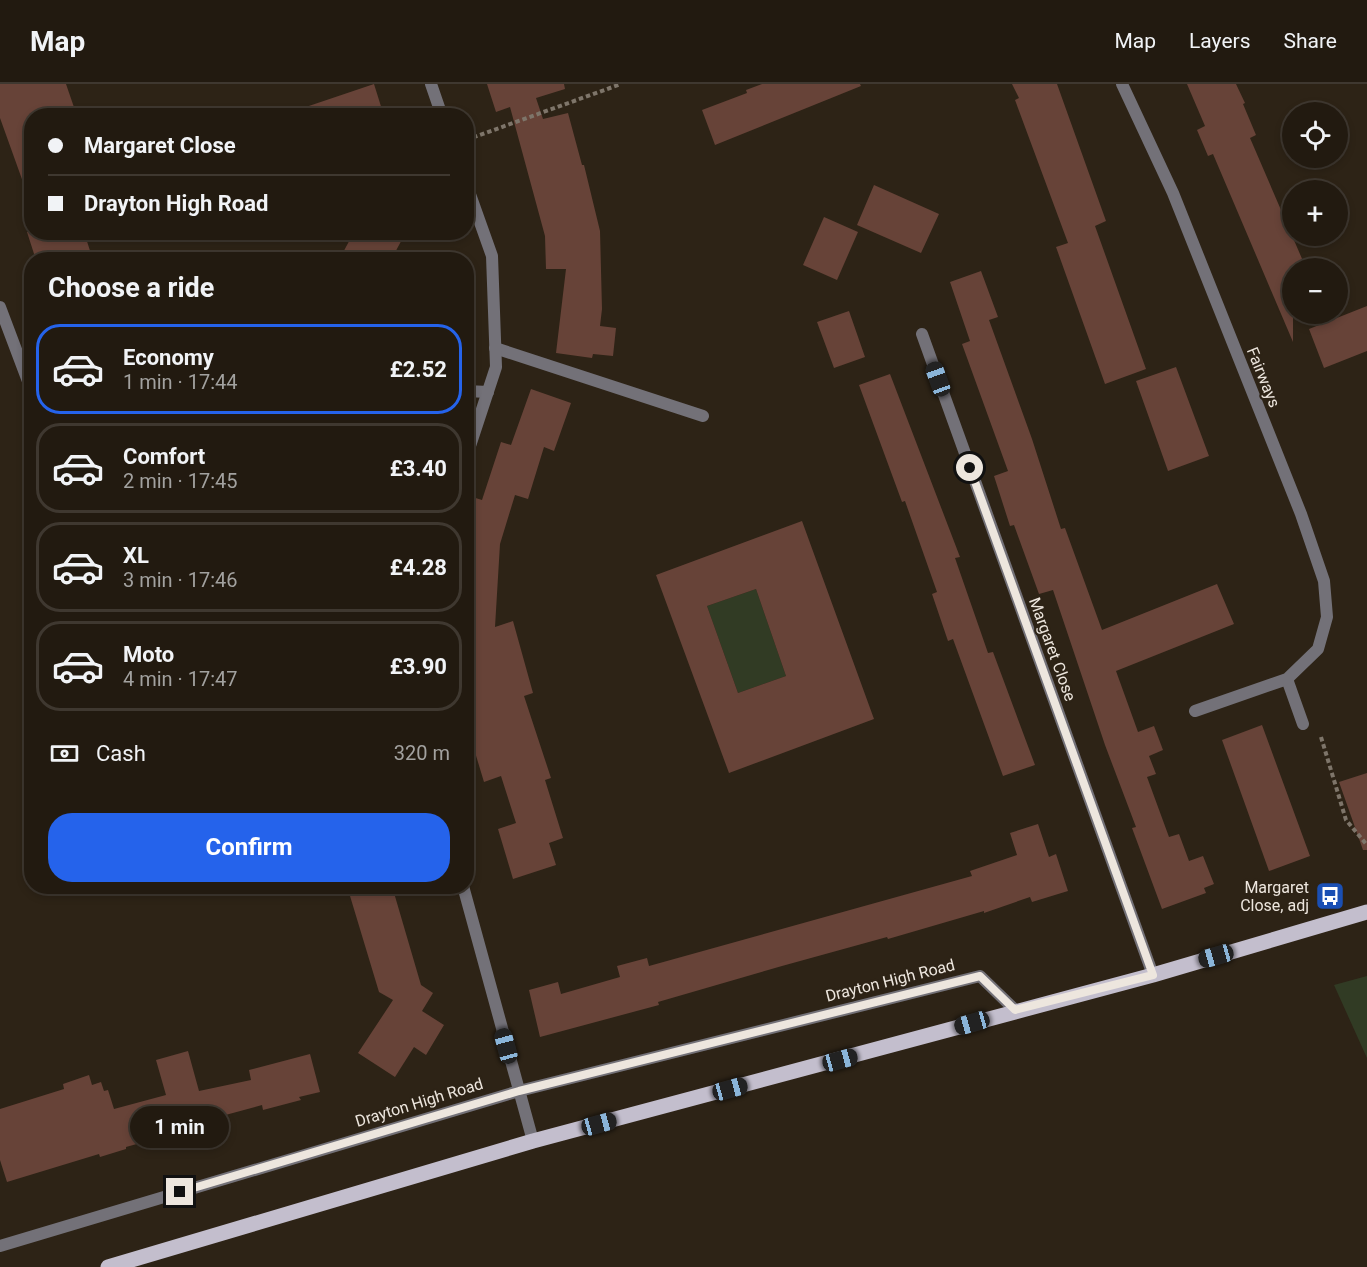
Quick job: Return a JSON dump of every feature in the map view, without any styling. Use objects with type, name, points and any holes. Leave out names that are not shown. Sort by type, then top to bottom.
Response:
[{"type":"main road","points":[[108,1267],[533,1142],[862,1055],[1015,1010],[1153,975],[1367,912]]},
{"type":"street","points":[[431,84],[439,108]]},
{"type":"street","name":"Fairways","points":[[1122,84],[1173,193],[1301,514],[1324,581],[1327,617],[1318,649],[1287,679],[1195,711]]},
{"type":"street","points":[[474,205],[492,256],[496,367],[474,434]]},
{"type":"street","points":[[0,307],[24,371]]},
{"type":"street","name":"Margaret Close","points":[[922,334],[1153,975]]},
{"type":"street","points":[[495,348],[703,416]]},
{"type":"street","points":[[474,391],[488,392]]},
{"type":"street","points":[[1287,679],[1303,724]]},
{"type":"street","points":[[465,894],[533,1142]]},
{"type":"street","name":"Drayton High Road","points":[[0,1246],[519,1091],[980,976],[1015,1010]]},
{"type":"path","points":[[474,137],[621,84]]},
{"type":"path","points":[[1303,724],[1317,724],[1346,820],[1367,845]]},
{"type":"green space","points":[[756,589],[786,676],[738,693],[707,606]]},
{"type":"green space","points":[[1367,976],[1367,1058],[1334,985]]},
{"type":"building","points":[[0,84],[66,84],[74,108],[24,108],[24,185],[0,118]]},
{"type":"building","points":[[374,84],[382,108],[303,108]]},
{"type":"building","points":[[487,84],[564,84],[565,89],[536,98],[543,119],[568,113],[582,165],[584,165],[600,231],[602,309],[600,326],[616,328],[613,356],[593,354],[592,358],[556,353],[566,269],[546,269],[545,236],[510,107],[496,112]]},
{"type":"building","points":[[762,84],[860,84],[861,86],[715,145],[702,110],[747,93],[746,90]]},
{"type":"building","points":[[1012,84],[1057,84],[1106,221],[1095,226],[1146,369],[1105,384],[1056,247],[1068,243],[1015,100],[1019,98]]},
{"type":"building","points":[[1187,84],[1236,84],[1256,135],[1250,138],[1282,212],[1282,246],[1297,246],[1302,258],[1282,258],[1282,316],[1213,154],[1208,156],[1197,130],[1205,126]]},
{"type":"building","points":[[874,185],[939,214],[921,253],[857,225]]},
{"type":"building","points":[[824,217],[858,232],[837,280],[803,265]]},
{"type":"building","points":[[30,240],[87,240],[90,252],[33,252]]},
{"type":"building","points":[[350,240],[402,240],[395,252],[343,252]]},
{"type":"building","points":[[981,271],[998,317],[989,320],[1032,439],[1061,529],[1065,528],[1102,630],[1217,584],[1234,624],[1116,671],[1138,732],[1154,726],[1163,750],[1149,756],[1156,774],[1147,777],[1169,837],[1179,834],[1189,861],[1203,856],[1214,884],[1204,888],[1206,893],[1162,909],[1132,828],[1136,827],[1105,745],[1053,590],[1039,594],[1014,525],[1010,526],[994,476],[1008,471],[962,344],[970,341],[950,282]]},
{"type":"building","points":[[1367,306],[1367,351],[1324,368],[1309,329],[1322,324],[1348,324],[1348,314]]},
{"type":"building","points":[[849,311],[865,357],[834,368],[817,322]]},
{"type":"building","points":[[1285,324],[1293,324],[1293,342]]},
{"type":"building","points":[[1176,367],[1209,456],[1168,471],[1136,381]]},
{"type":"building","points":[[890,374],[960,557],[955,558],[988,653],[993,652],[1035,765],[1003,776],[953,639],[948,641],[932,594],[937,592],[905,501],[902,502],[859,385]]},
{"type":"building","points":[[531,389],[571,403],[554,451],[544,447],[528,499],[515,495],[500,544],[495,627],[513,621],[533,693],[524,696],[551,778],[545,780],[563,838],[549,843],[556,865],[513,879],[498,829],[516,823],[501,776],[484,782],[474,749],[474,498],[482,500],[501,442],[511,445]]},
{"type":"building","points":[[802,521],[874,719],[729,773],[656,575]],"holes":[[[756,589],[786,676],[738,693],[707,606]]]},
{"type":"building","points":[[1262,725],[1310,856],[1269,871],[1222,740]]},
{"type":"building","points":[[1367,773],[1367,850],[1363,850],[1339,782]]},
{"type":"building","points":[[1038,824],[1049,857],[1056,854],[1068,891],[1032,902],[1030,897],[984,913],[984,911],[782,966],[658,1002],[659,1005],[540,1037],[529,990],[558,982],[561,994],[620,977],[617,966],[647,958],[649,966],[972,876],[970,871],[1017,855],[1010,833]]},
{"type":"building","points":[[349,894],[394,894],[421,985],[433,993],[422,1011],[444,1025],[426,1055],[414,1047],[395,1077],[358,1053],[393,1000],[379,992]]},
{"type":"building","points":[[188,1051],[199,1091],[251,1080],[249,1070],[310,1054],[320,1092],[299,1097],[301,1100],[263,1110],[262,1105],[207,1120],[209,1124],[7,1182],[0,1160],[0,1109],[64,1089],[63,1084],[89,1075],[92,1085],[101,1082],[104,1091],[108,1090],[114,1109],[166,1095],[156,1060]]},
{"type":"place","name":"Margaret Close, adj","points":[[1330,896]]},
{"type":"route","points":[[180,1192],[519,1091],[980,976],[1015,1010],[1153,975],[970,468]]}]
